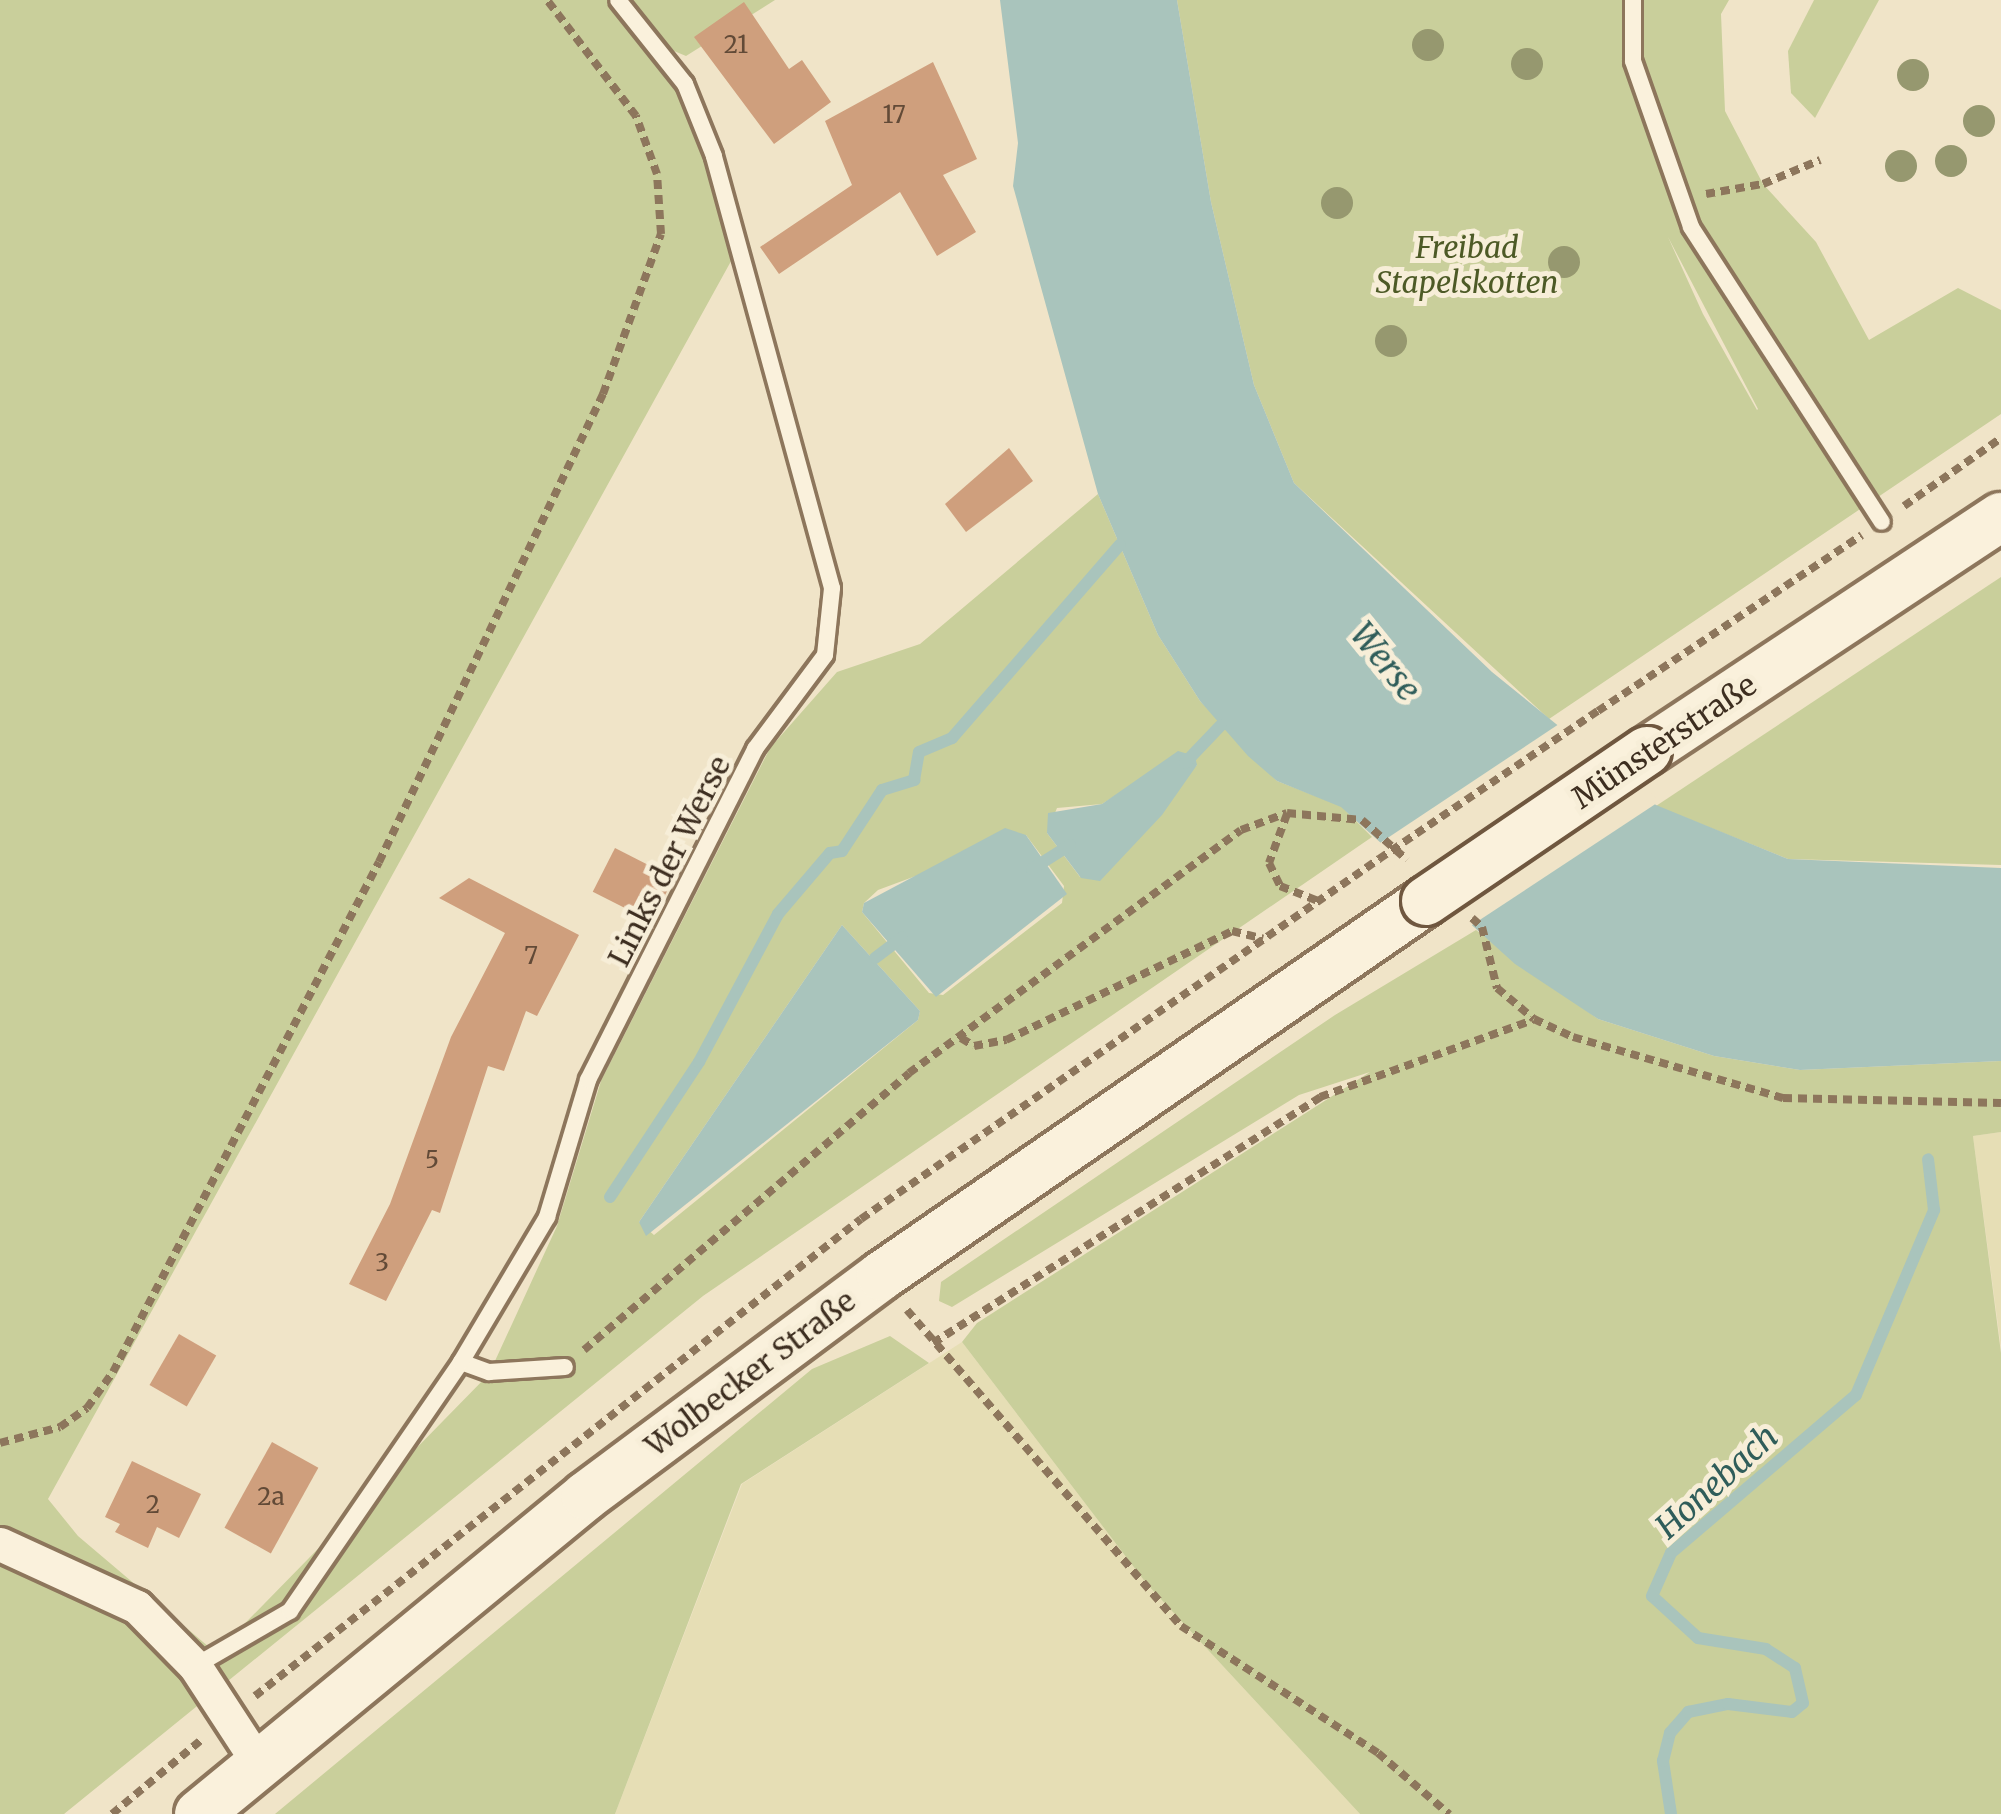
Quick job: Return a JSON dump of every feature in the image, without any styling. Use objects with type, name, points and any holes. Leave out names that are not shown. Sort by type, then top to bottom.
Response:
[{"type":"main road","name":"Münsterstraße","points":[[1327,966],[2001,517]]},
{"type":"main road","name":"Wolbecker Straße","points":[[199,1814],[586,1496],[881,1276],[1327,966]]},
{"type":"street","points":[[0,1544],[137,1607],[195,1666],[259,1764]]},
{"type":"lane","name":"Links der Werse","points":[[195,1666],[290,1611],[461,1362],[547,1217],[588,1080],[755,749],[826,655],[832,588],[714,156],[685,84],[618,0]]},
{"type":"lane","points":[[1633,0],[1633,61],[1691,227],[1882,522]]},
{"type":"lane","points":[[461,1362],[489,1372],[565,1367]]},
{"type":"path","points":[[0,1443],[60,1427],[87,1408],[113,1372],[380,862],[603,394],[662,234],[657,174],[636,116],[548,0]]},
{"type":"path","points":[[1681,198],[1762,184],[1820,160]]},
{"type":"path","points":[[112,1814],[490,1503],[842,1233],[1379,859],[2001,438]]},
{"type":"path","points":[[1288,813],[1269,863],[1280,886],[1318,901]]},
{"type":"path","points":[[565,1367],[795,1165],[1241,830],[1288,813],[1324,815]]},
{"type":"path","points":[[961,1038],[974,1046],[1006,1040],[1232,932],[1264,939]]},
{"type":"path","points":[[1489,969],[1509,1002],[1534,1019],[1783,1098],[2001,1103]]},
{"type":"path","points":[[932,1343],[1320,1097],[1534,1019]]},
{"type":"path","points":[[881,1276],[932,1343],[1180,1626],[1378,1753],[1449,1814]]},
{"type":"shaded area","points":[[2001,1132],[2001,1348],[1973,1136]]},
{"type":"shaded area","points":[[962,1342],[1146,1583],[1360,1814],[615,1814],[742,1484]]},
{"type":"green space","points":[[0,0],[775,0],[686,56],[674,51],[746,234],[48,1499],[78,1536],[216,1653],[489,1374],[557,1226],[601,1081],[770,748],[837,672],[920,644],[1098,494],[1158,635],[1200,701],[1277,781],[1341,806],[1372,837],[703,1296],[64,1814],[0,1814]],"holes":[[[1197,765],[1080,877],[1047,833],[1057,808],[1102,804],[1162,766]],[[1026,835],[1064,886],[1062,903],[943,995],[929,993],[862,912],[864,903],[878,890]],[[842,925],[920,1011],[918,1020],[654,1235],[639,1222]]]},
{"type":"green space","name":"Freibad Stapelskotten","points":[[1177,0],[1729,0],[1721,14],[1725,111],[1763,184],[1816,242],[1869,340],[1958,288],[2001,310],[2001,414],[1549,719],[1294,483],[1254,385],[1211,202]],"holes":[[[1668,237],[1758,409],[1703,314]]]},
{"type":"green space","points":[[1814,0],[1879,0],[1815,118],[1791,93],[1788,51]]},
{"type":"green space","points":[[2001,577],[2001,865],[1788,859],[1656,806]]},
{"type":"green space","points":[[1476,930],[1598,1019],[1714,1056],[1800,1070],[2001,1061],[2001,1132],[1973,1136],[2001,1353],[2001,1814],[1360,1814],[1146,1583],[962,1342],[977,1323],[1370,1072],[1299,1095],[952,1307],[939,1301],[941,1282],[1335,1015]]},
{"type":"green space","points":[[890,1336],[929,1363],[741,1484],[615,1814],[275,1814],[812,1369]]},
{"type":"water","name":"Werse","points":[[1000,0],[1177,0],[1211,202],[1254,385],[1294,483],[1492,672],[1656,805],[1788,859],[2001,868],[2001,1061],[1800,1070],[1714,1056],[1598,1019],[1515,964],[1341,807],[1277,781],[1248,756],[1200,701],[1158,635],[1098,494],[1013,186],[1018,143]]},
{"type":"water","points":[[1178,751],[1195,756],[1197,765],[1162,815],[1100,881],[1081,878],[1047,833],[1048,813],[1102,804]]},
{"type":"water","points":[[1005,828],[1026,835],[1067,894],[936,997],[862,912],[864,903]]},
{"type":"water","points":[[842,925],[920,1011],[918,1020],[646,1236],[639,1222]]},
{"type":"pier","points":[[1562,722],[1660,801],[1466,929],[1374,847]]},
{"type":"building","points":[[744,2],[789,69],[802,60],[831,102],[774,144],[694,37]]},
{"type":"building","points":[[933,62],[977,159],[943,175],[976,232],[937,256],[900,192],[779,274],[760,247],[852,185],[825,121]]},
{"type":"building","points":[[1009,448],[1033,481],[966,532],[945,504]]},
{"type":"building","points":[[615,848],[674,878],[652,922],[593,892]]},
{"type":"building","points":[[469,878],[579,935],[537,1016],[526,1011],[504,1071],[488,1066],[440,1213],[432,1210],[386,1301],[349,1284],[390,1204],[451,1037],[505,933],[439,898]]},
{"type":"building","points":[[179,1334],[216,1356],[187,1407],[150,1385]]},
{"type":"building","points":[[272,1442],[318,1468],[271,1553],[224,1528]]},
{"type":"building","points":[[132,1461],[201,1494],[179,1538],[157,1527],[148,1548],[115,1532],[120,1524],[105,1517]]},
{"type":"waterway","points":[[610,1197],[699,1062],[778,914],[830,853],[842,851],[882,790],[914,780],[919,752],[952,738],[1120,545]]},
{"type":"waterway","points":[[1185,763],[1221,725]]},
{"type":"waterway","points":[[1032,869],[1070,845]]},
{"type":"waterway","points":[[875,958],[902,938]]},
{"type":"waterway","name":"Honebach","points":[[1671,1814],[1663,1761],[1670,1733],[1688,1712],[1728,1704],[1792,1712],[1803,1703],[1795,1668],[1766,1649],[1698,1638],[1652,1596],[1671,1553],[1856,1395],[1934,1210],[1928,1159]]}]
